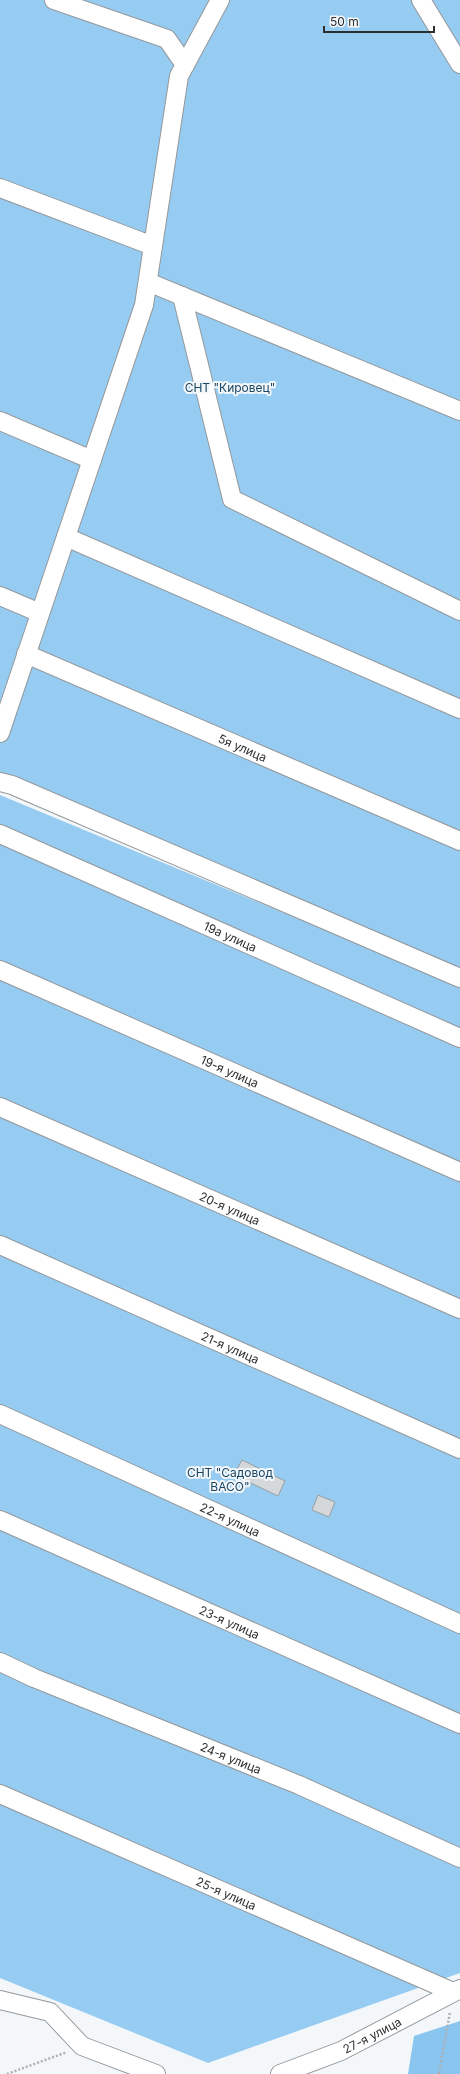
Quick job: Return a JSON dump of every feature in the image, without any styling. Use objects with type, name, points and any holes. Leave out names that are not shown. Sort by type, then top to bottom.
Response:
[{"type":"street","points":[[54,0],[167,40],[185,65]]},
{"type":"street","points":[[0,733],[144,305],[179,76],[220,0]]},
{"type":"street","points":[[421,0],[460,64]]},
{"type":"street","points":[[0,188],[153,246]]},
{"type":"street","points":[[148,282],[460,411]]},
{"type":"street","points":[[182,296],[232,499],[460,610]]},
{"type":"street","points":[[0,421],[92,460]]},
{"type":"street","points":[[66,537],[460,709]]},
{"type":"street","points":[[0,596],[40,613]]},
{"type":"street","name":"5я улица","points":[[26,654],[460,841]]},
{"type":"street","points":[[0,782],[12,785],[460,978]]},
{"type":"street","name":"19а улица","points":[[0,834],[460,1038]]},
{"type":"street","name":"19-я улица","points":[[0,970],[460,1172]]},
{"type":"street","name":"20-я улица","points":[[0,1107],[460,1309]]},
{"type":"street","name":"21-я улица","points":[[0,1245],[460,1449]]},
{"type":"street","name":"22-я улица","points":[[0,1414],[460,1624]]},
{"type":"street","name":"23-я улица","points":[[0,1520],[460,1724]]},
{"type":"street","name":"24-я улица","points":[[0,1662],[34,1678],[299,1785],[460,1858]]},
{"type":"street","name":"25-я улица","points":[[0,1794],[456,1990]]},
{"type":"street","name":"27-я улица","points":[[280,2074],[341,2051],[456,1990]]},
{"type":"street","points":[[0,2000],[50,2012],[82,2046],[156,2074]]},
{"type":"path","points":[[439,2074],[456,1990]]},
{"type":"path","points":[[7,2074],[82,2046]]},
{"type":"green space","name":"СНТ \"Кировец\"","points":[[0,0],[460,0],[460,970],[0,775]]},
{"type":"green space","name":"СНТ \"Садовод ВАСО\"","points":[[0,795],[460,986],[460,1973],[208,2063],[0,1978]]},
{"type":"shaded area","points":[[460,2021],[460,2074],[408,2074],[414,2036]]},
{"type":"building","points":[[242,1460],[285,1481],[278,1496],[234,1475]]},
{"type":"building","points":[[318,1495],[335,1502],[329,1517],[312,1510]]}]
